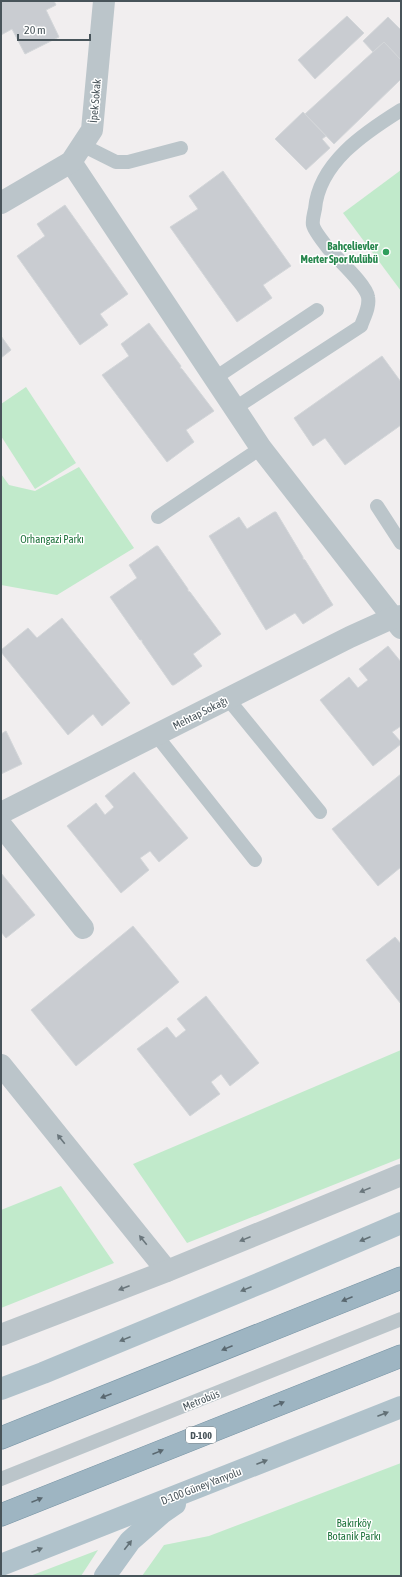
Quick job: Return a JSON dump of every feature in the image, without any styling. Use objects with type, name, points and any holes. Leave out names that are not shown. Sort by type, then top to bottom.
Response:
[{"type":"highway","points":[[1,1438],[395,1279]]},
{"type":"highway","name":"D-100","points":[[1,1515],[401,1356]]},
{"type":"main road","points":[[1,1389],[263,1282],[401,1223]]},
{"type":"main road","name":"D-100 Güney Yanyolu","points":[[1,1565],[401,1408]]},
{"type":"main road","points":[[105,1576],[130,1541],[162,1513],[202,1486]]},
{"type":"street","name":"İpek Sokak","points":[[1,203],[76,154],[92,130],[104,1]]},
{"type":"street","points":[[76,154],[215,378],[261,448],[398,621]]},
{"type":"street","name":"Mehtap Sokağı","points":[[1,812],[350,637],[398,621]]},
{"type":"street","points":[[1,825],[83,928]]},
{"type":"street","points":[[1,1065],[167,1271]]},
{"type":"street","points":[[1,1335],[167,1271],[401,1175]]},
{"type":"lane","points":[[235,408],[361,326],[368,306],[368,296],[362,285],[326,246],[313,224],[316,198],[322,181],[332,166],[352,145],[370,129],[401,110]]},
{"type":"lane","points":[[76,154],[116,162],[128,162],[181,148]]},
{"type":"lane","points":[[215,378],[317,310]]},
{"type":"lane","points":[[158,517],[261,448]]},
{"type":"lane","points":[[377,506],[401,544]]},
{"type":"lane","points":[[228,699],[320,812]]},
{"type":"lane","points":[[156,735],[255,860]]},
{"type":"lane","name":"Metrobüs","points":[[1,1479],[401,1319]]},
{"type":"green space","name":"Bahçelievler Merter Spor Kulübü","points":[[401,170],[401,291],[343,213]]},
{"type":"green space","points":[[26,387],[76,463],[35,489],[1,436],[1,404]]},
{"type":"green space","name":"Orhangazi Parkı","points":[[79,467],[134,548],[57,595],[1,585],[1,474],[9,485],[35,491]]},
{"type":"green space","points":[[401,1050],[401,1158],[187,1243],[133,1164]]},
{"type":"green space","points":[[61,1186],[114,1263],[1,1308],[1,1210]]},
{"type":"green space","name":"Bakırköy Botanik Parkı","points":[[401,1463],[401,1576],[142,1576],[164,1545],[209,1536]]},
{"type":"green space","points":[[98,1550],[81,1576],[30,1576]]},
{"type":"building","points":[[1,1],[54,1],[56,5],[46,10],[59,37],[25,54],[12,29],[1,35]]},
{"type":"building","points":[[347,16],[364,33],[315,79],[298,60]]},
{"type":"building","points":[[388,17],[401,30],[401,60],[384,42],[373,52],[363,41]]},
{"type":"building","points":[[384,42],[401,60],[401,79],[334,144],[305,114]]},
{"type":"building","points":[[303,112],[326,136],[322,139],[330,148],[306,170],[275,139]]},
{"type":"building","points":[[223,171],[291,266],[263,285],[272,298],[237,322],[170,227],[198,209],[189,196]]},
{"type":"building","points":[[65,205],[128,294],[100,314],[108,325],[80,345],[17,256],[45,236],[37,224]]},
{"type":"building","points":[[149,323],[181,366],[180,368],[214,411],[186,430],[194,442],[167,462],[102,375],[129,356],[121,344]]},
{"type":"building","points":[[1,336],[11,350],[1,358]]},
{"type":"building","points":[[382,356],[401,382],[401,425],[345,465],[325,438],[313,446],[294,418]]},
{"type":"building","points":[[276,512],[303,559],[333,605],[303,624],[295,613],[266,630],[209,536],[239,517],[247,529]]},
{"type":"building","points":[[158,546],[188,591],[221,634],[193,654],[202,666],[174,685],[172,685],[142,640],[140,640],[110,597],[137,578],[129,565]]},
{"type":"building","points":[[62,618],[130,703],[102,726],[93,714],[68,735],[1,652],[1,650],[28,628],[37,638]]},
{"type":"building","points":[[388,646],[401,662],[401,726],[392,732],[401,744],[373,766],[320,700],[349,677],[358,688],[368,680],[359,669]]},
{"type":"building","points":[[6,731],[22,764],[1,774],[1,734]]},
{"type":"building","points":[[134,772],[188,838],[159,862],[150,851],[140,858],[149,870],[121,893],[67,826],[96,803],[105,815],[114,807],[105,796]]},
{"type":"building","points":[[401,774],[401,867],[378,886],[332,829]]},
{"type":"building","points":[[1,873],[35,915],[6,938],[1,932]]},
{"type":"building","points":[[133,926],[179,982],[76,1066],[31,1010]]},
{"type":"building","points":[[395,937],[401,944],[401,1004],[366,960]]},
{"type":"building","points":[[206,996],[259,1063],[230,1086],[221,1074],[211,1082],[220,1094],[190,1116],[137,1049],[167,1027],[176,1038],[186,1030],[177,1019]]},
{"type":"place","name":"Bahçelievler Merter Spor Kulübü","points":[[386,252]]}]
